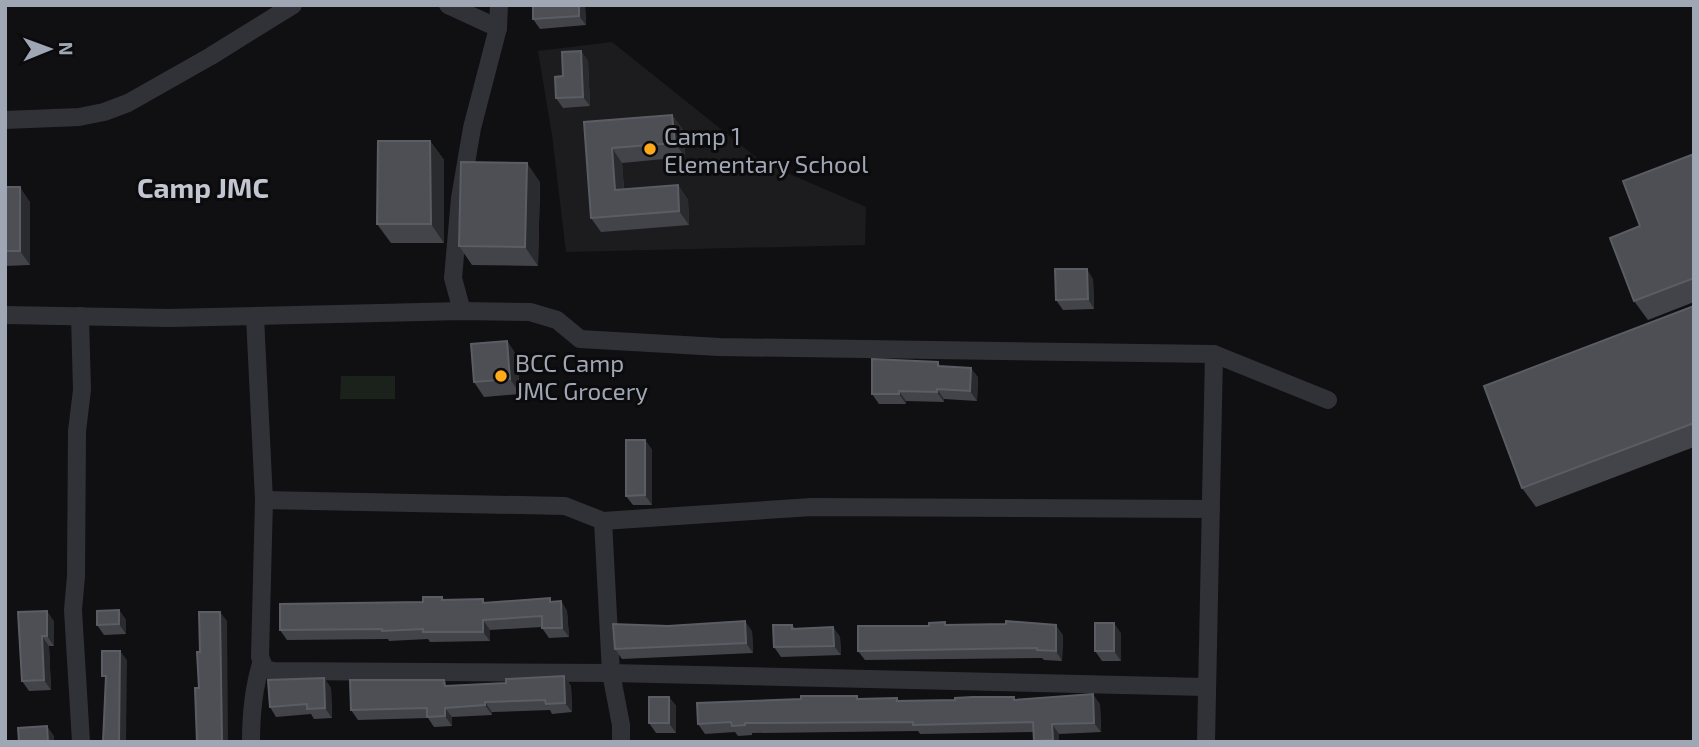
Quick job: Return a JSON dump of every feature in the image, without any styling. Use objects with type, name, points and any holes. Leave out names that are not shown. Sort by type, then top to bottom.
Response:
[{"type":"street","points":[[5,120],[79,117],[128,103],[293,5]]},
{"type":"street","points":[[448,5],[498,29]]},
{"type":"street","points":[[462,311],[453,278],[460,198],[472,128],[498,29],[499,5]]},
{"type":"street","points":[[5,315],[255,317],[462,311],[530,312],[557,320],[580,338],[608,340],[719,346],[1214,354],[1328,400]]},
{"type":"street","points":[[80,316],[82,390],[77,431],[76,576],[73,610],[81,742]]},
{"type":"street","points":[[251,742],[251,713],[261,664],[264,500],[255,317]]},
{"type":"street","points":[[1206,742],[1214,354]]},
{"type":"street","points":[[264,500],[565,506],[603,521],[812,507],[1211,509]]},
{"type":"street","points":[[603,521],[611,673],[621,725],[621,742]]},
{"type":"street","points":[[261,664],[265,669],[273,671],[611,673],[1206,687]]},
{"type":"shaded area","name":"Camp 1 Elementary School","points":[[612,42],[762,162],[866,207],[865,245],[566,252],[552,135],[538,51]]},
{"type":"shaded area","points":[[341,376],[395,376],[395,399],[340,399]]},
{"type":"building","points":[[533,5],[579,5],[579,16],[533,19]]},
{"type":"building","points":[[581,51],[583,97],[556,98],[555,77],[563,76],[562,52]]},
{"type":"building","points":[[672,115],[675,143],[612,148],[615,190],[678,185],[679,211],[591,218],[584,122]]},
{"type":"building","points":[[378,141],[430,141],[431,224],[377,224]]},
{"type":"building","points":[[1694,154],[1694,278],[1634,301],[1610,238],[1640,226],[1623,181]]},
{"type":"building","points":[[461,162],[527,163],[525,247],[459,246]]},
{"type":"building","points":[[5,187],[20,187],[20,251],[5,251]]},
{"type":"building","points":[[1055,269],[1087,269],[1088,299],[1056,300]]},
{"type":"building","points":[[1694,306],[1694,423],[1522,488],[1484,386]]},
{"type":"building","points":[[507,341],[510,379],[474,382],[471,344]]},
{"type":"building","points":[[872,359],[938,362],[938,366],[971,368],[970,391],[937,389],[937,392],[899,391],[899,394],[872,394]]},
{"type":"building","points":[[626,440],[645,440],[645,495],[626,496]]},
{"type":"building","points":[[423,597],[442,597],[442,600],[483,599],[483,603],[550,598],[550,602],[561,601],[562,628],[542,628],[542,616],[483,620],[483,632],[423,632],[423,629],[280,630],[280,604],[423,602]]},
{"type":"building","points":[[119,610],[119,624],[97,625],[97,611]]},
{"type":"building","points":[[47,611],[47,636],[42,636],[44,680],[22,681],[18,612]]},
{"type":"building","points":[[199,612],[220,612],[222,742],[197,742],[195,688],[199,688]]},
{"type":"building","points":[[745,621],[746,643],[615,649],[613,624],[668,626]]},
{"type":"building","points":[[1006,621],[1056,625],[1056,651],[1037,648],[858,651],[858,626],[929,626],[929,623],[945,622],[945,625],[1006,624]]},
{"type":"building","points":[[1095,623],[1114,623],[1114,651],[1095,651]]},
{"type":"building","points":[[773,625],[792,625],[792,629],[833,627],[834,646],[774,647]]},
{"type":"building","points":[[102,651],[120,651],[119,742],[103,742],[106,676],[102,676]]},
{"type":"building","points":[[564,676],[565,703],[546,704],[545,700],[485,702],[485,705],[445,708],[445,716],[427,717],[427,708],[351,710],[350,680],[444,680],[445,686],[506,683],[506,679]]},
{"type":"building","points":[[324,678],[325,708],[307,709],[307,704],[270,707],[268,680]]},
{"type":"building","points":[[1093,694],[1094,723],[1052,724],[1053,740],[1034,741],[1033,722],[913,725],[913,722],[745,723],[732,726],[731,722],[698,724],[697,703],[801,699],[801,696],[897,698],[897,701],[973,697],[1014,697],[1014,700]]},
{"type":"building","points":[[649,697],[669,697],[669,723],[649,723]]},
{"type":"building","points":[[47,726],[48,742],[19,742],[18,728]]},
{"type":"place","name":"Camp 1 Elementary School","points":[[650,149]]},
{"type":"place","name":"BCC Camp JMC Grocery","points":[[501,376]]},
{"type":"district","name":"Camp JMC","points":[[203,187]]}]
